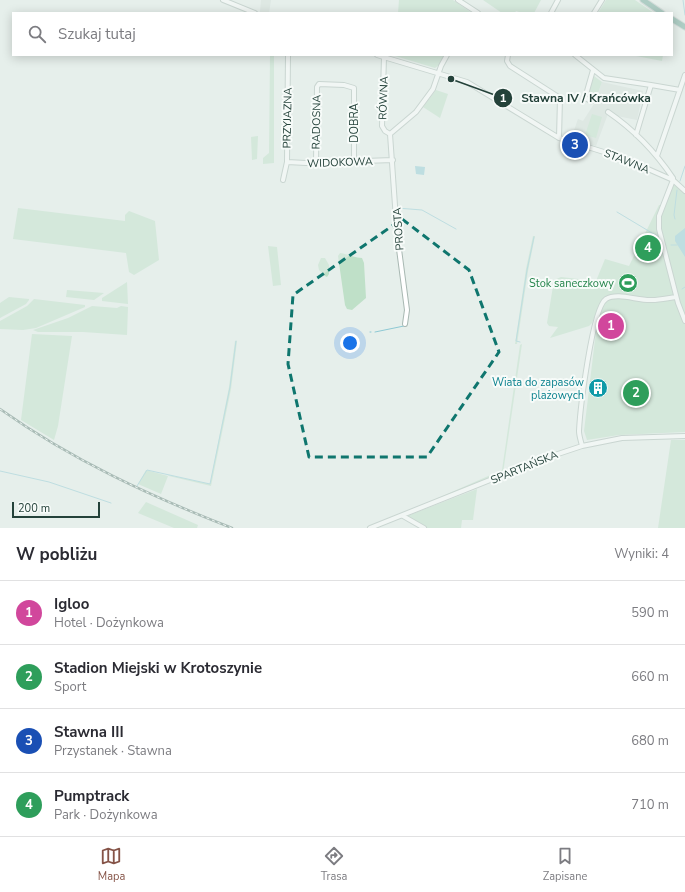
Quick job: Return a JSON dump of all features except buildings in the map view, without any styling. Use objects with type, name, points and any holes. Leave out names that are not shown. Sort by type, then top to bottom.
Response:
[{"type":"main road","points":[[643,0],[661,12]]},
{"type":"main road","points":[[673,21],[685,27]]},
{"type":"street","points":[[223,0],[253,12]]},
{"type":"street","points":[[458,0],[476,12]]},
{"type":"street","points":[[552,12],[558,0]]},
{"type":"street","points":[[595,12],[602,0]]},
{"type":"street","name":"PRZYJAZNA","points":[[283,180],[287,162],[288,56]]},
{"type":"street","name":"STAWNA","points":[[380,56],[439,73],[474,86],[559,138],[616,155],[672,180],[685,191]]},
{"type":"street","points":[[390,134],[424,102],[435,86],[447,56]]},
{"type":"street","points":[[508,56],[507,61],[510,66],[560,98],[559,138]]},
{"type":"street","points":[[576,56],[599,76],[611,80],[680,90]]},
{"type":"street","name":"RÓWNA","points":[[384,57],[382,126],[385,131],[390,134]]},
{"type":"street","points":[[591,68],[585,98],[591,101]]},
{"type":"street","points":[[656,156],[685,75]]},
{"type":"street","name":"DOBRA","points":[[320,84],[352,86],[354,88],[354,162]]},
{"type":"street","name":"RADOSNA","points":[[316,162],[317,87],[320,84]]},
{"type":"street","points":[[636,136],[650,85]]},
{"type":"street","points":[[608,112],[627,126],[656,156],[673,178],[662,208],[659,223],[660,235],[676,297],[685,321]]},
{"type":"street","name":"PROSTA","points":[[390,134],[399,252],[407,310],[405,324]]},
{"type":"street","name":"WIDOKOWA","points":[[287,162],[354,162],[392,160]]},
{"type":"street","points":[[582,446],[579,430],[593,330],[599,307],[609,298],[616,297],[652,300],[676,297]]},
{"type":"street","name":"SPARTAŃSKA","points":[[370,528],[547,458],[582,446],[622,438],[685,436]]},
{"type":"street","points":[[403,516],[424,528]]},
{"type":"highlighted area","points":[[402,219],[469,270],[499,352],[427,457],[309,457],[288,364],[293,295]]},
{"type":"shaded area","points":[[261,0],[271,0],[269,12],[260,12]]},
{"type":"shaded area","points":[[602,82],[643,91],[637,120],[617,116],[609,111],[596,146],[571,139],[578,119],[583,121],[594,104]]},
{"type":"green space","points":[[399,0],[453,0],[471,12],[398,12]]},
{"type":"green space","points":[[483,0],[541,0],[535,12],[501,12]]},
{"type":"green space","points":[[606,0],[635,0],[653,12],[599,12]]},
{"type":"green space","points":[[270,56],[274,56],[274,163],[263,164],[263,158],[269,153]]},
{"type":"green space","points":[[395,56],[444,56],[439,65],[435,68]]},
{"type":"green space","points":[[636,56],[663,56],[662,61]]},
{"type":"green space","points":[[594,76],[602,82],[594,104],[588,98],[588,95]]},
{"type":"green space","points":[[436,90],[448,94],[440,118],[423,107]]},
{"type":"green space","points":[[592,114],[602,117],[596,138],[585,135]]},
{"type":"green space","points":[[258,136],[257,159],[252,160],[251,137]]},
{"type":"green space","points":[[673,185],[679,186],[685,194],[685,432],[619,435],[587,440],[584,431],[599,306],[592,323],[589,326],[550,338],[558,327],[549,326],[547,323],[554,280],[561,277],[596,281],[605,259],[629,266],[659,205],[661,205]]},
{"type":"green space","points":[[18,208],[125,221],[125,215],[129,211],[155,221],[159,260],[134,275],[129,272],[126,253],[13,239]]},
{"type":"green space","points":[[533,236],[535,236],[517,344],[515,344],[526,269]]},
{"type":"green space","points":[[268,246],[277,247],[281,285],[273,286]]},
{"type":"green space","points":[[340,253],[362,258],[364,263],[366,298],[352,310],[347,309],[345,305],[338,256]]},
{"type":"green space","points":[[321,258],[325,258],[329,265],[329,274],[327,277],[319,270],[318,265]]},
{"type":"green space","points":[[127,282],[128,304],[102,301],[102,298]]},
{"type":"green space","points":[[67,290],[104,293],[94,300],[66,297]]},
{"type":"green space","points":[[9,297],[29,300],[26,304],[0,318],[0,303]]},
{"type":"green space","points":[[34,299],[85,305],[85,307],[36,328],[23,330],[0,329],[0,321],[27,306]]},
{"type":"green space","points":[[92,306],[117,308],[121,306],[128,307],[127,335],[83,332],[38,332],[33,330],[68,318]]},
{"type":"green space","points":[[32,334],[72,336],[58,426],[54,440],[21,420]]},
{"type":"green space","points":[[235,341],[237,341],[231,389],[211,486],[169,476],[168,475],[210,484],[229,387]]},
{"type":"green space","points":[[522,344],[503,473],[406,512],[502,470],[520,345]]},
{"type":"green space","points":[[671,440],[685,440],[685,528],[658,528]]},
{"type":"green space","points":[[146,470],[168,476],[161,494],[138,484]]},
{"type":"green space","points":[[477,489],[473,520],[462,520],[461,528],[426,528],[407,516]]},
{"type":"green space","points":[[146,502],[198,525],[197,528],[174,528],[138,513]]},
{"type":"water","points":[[415,166],[425,167],[424,175],[416,174]]},
{"type":"water","points":[[685,228],[685,257],[675,241],[675,236]]},
{"type":"waterway","points":[[683,0],[685,15]]},
{"type":"waterway","points":[[680,181],[685,166]]},
{"type":"waterway","points":[[675,219],[674,215],[677,190]]},
{"type":"waterway","points":[[397,208],[422,210],[456,229]]},
{"type":"waterway","points":[[617,212],[657,236]]},
{"type":"waterway","points":[[520,342],[516,341],[527,270],[534,237]]},
{"type":"waterway","points":[[671,245],[677,245]]},
{"type":"waterway","points":[[375,332],[404,326]]},
{"type":"waterway","points":[[137,486],[147,470],[210,484],[230,387],[236,341]]},
{"type":"waterway","points":[[0,471],[49,482],[111,503]]},
{"type":"railway","points":[[0,409],[55,445],[112,476],[171,503],[232,528]]},
{"type":"place","name":"Stawna IV / Krańcówka","points":[[451,79]]},
{"type":"place","name":"Stawna III","points":[[575,145]]},
{"type":"place","name":"Pumptrack","points":[[648,248]]},
{"type":"place","name":"Stok saneczkowy","points":[[628,283]]},
{"type":"place","name":"Igloo","points":[[611,326]]},
{"type":"place","name":"Wiata do zapasów plażowych","points":[[598,388]]},
{"type":"place","name":"Stadion Miejski w Krotoszynie","points":[[636,393]]}]
